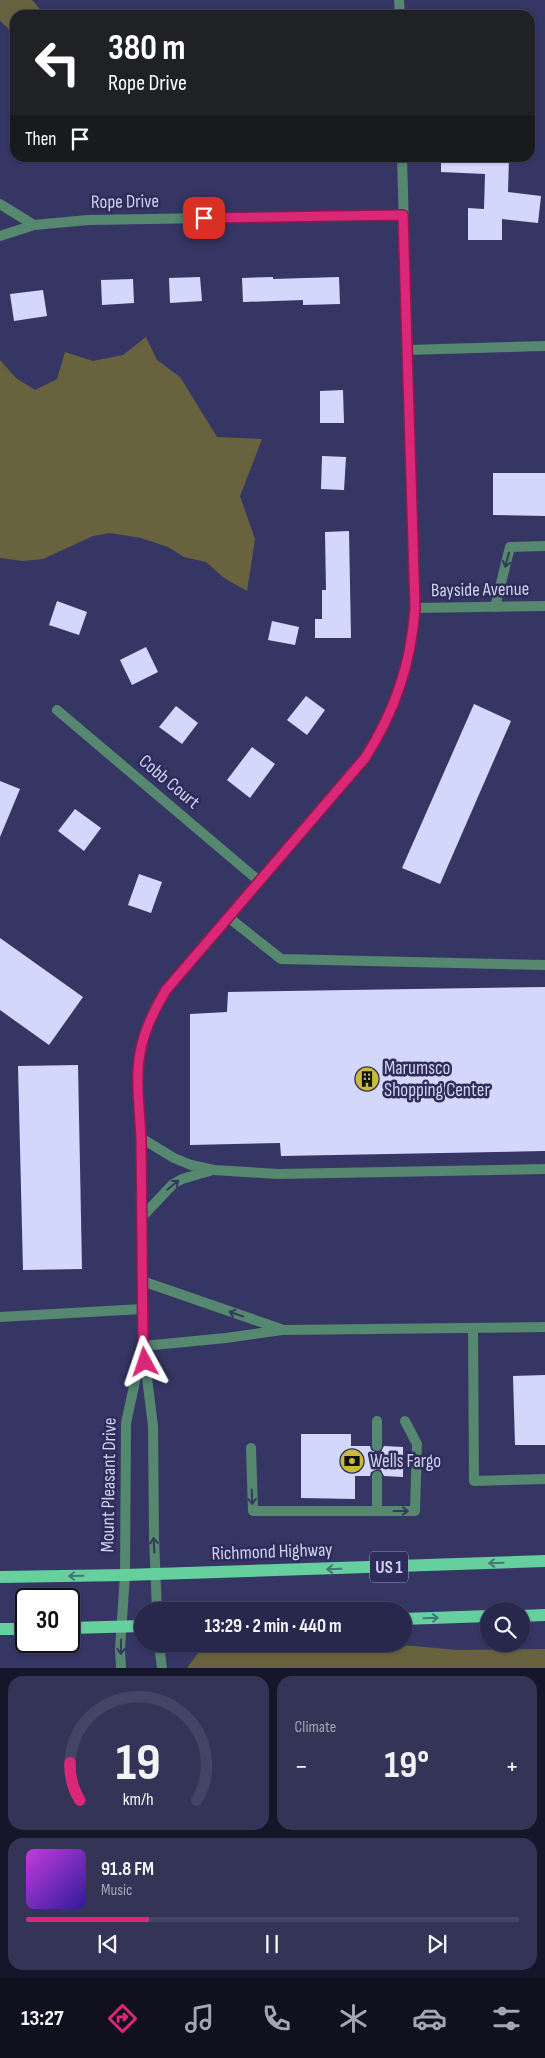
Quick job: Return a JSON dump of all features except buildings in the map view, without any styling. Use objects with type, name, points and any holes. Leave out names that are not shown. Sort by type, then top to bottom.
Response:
[{"type":"main road","name":"Richmond Highway","points":[[0,1577],[545,1562]]},
{"type":"main road","points":[[530,1616],[545,1615]]},
{"type":"main road","points":[[412,1619],[480,1616]]},
{"type":"main road","points":[[80,1628],[134,1626]]},
{"type":"main road","points":[[0,1630],[15,1629]]},
{"type":"street","name":"Mount Pleasant Drive","points":[[157,1602],[153,1426],[143,1346],[141,1138],[138,1080],[140,1053],[146,1028],[166,990],[365,758],[394,706],[406,672],[413,636],[415,608],[402,162]]},
{"type":"street","points":[[0,204],[34,225]]},
{"type":"street","name":"Rope Drive","points":[[0,236],[34,225],[88,220],[403,215]]},
{"type":"street","points":[[407,350],[545,346]]},
{"type":"street","points":[[494,607],[510,547],[545,546]]},
{"type":"street","name":"Bayside Avenue","points":[[415,608],[545,606]]},
{"type":"street","name":"Cobb Court","points":[[57,710],[260,881]]},
{"type":"street","points":[[228,917],[281,959],[545,965]]},
{"type":"street","points":[[141,1138],[174,1158],[191,1165],[214,1170],[278,1174],[545,1169]]},
{"type":"street","points":[[141,1218],[173,1184],[182,1179],[214,1170]]},
{"type":"street","points":[[142,1281],[282,1330]]},
{"type":"street","points":[[0,1317],[142,1309]]},
{"type":"street","points":[[143,1346],[226,1338],[282,1330],[545,1327]]},
{"type":"street","points":[[474,1328],[474,1481],[545,1479]]},
{"type":"street","name":"Mount Pleasant Drive","points":[[122,1668],[126,1423],[143,1346]]},
{"type":"street","points":[[377,1421],[377,1446]]},
{"type":"street","points":[[251,1448],[253,1510],[415,1511],[417,1444],[405,1421]]},
{"type":"street","points":[[376,1511],[377,1476]]},
{"type":"street","points":[[160,1652],[162,1668]]},
{"type":"shaded area","points":[[0,0],[32,0],[41,10],[10,10],[10,32],[0,21]]},
{"type":"shaded area","points":[[146,337],[157,360],[180,377],[217,437],[262,439],[240,496],[255,539],[247,591],[224,578],[206,562],[184,557],[168,547],[141,538],[110,533],[93,536],[43,559],[23,561],[0,558],[0,360],[16,378],[35,390],[57,379],[65,352],[93,361],[123,355]]},
{"type":"shaded area","points":[[412,1646],[458,1650],[480,1650],[480,1652],[530,1652],[530,1649],[545,1649],[545,1668],[187,1668],[198,1653],[412,1652]]},
{"type":"place","name":"Marumsco Shopping Center","points":[[367,1079]]},
{"type":"place","name":"Wells Fargo","points":[[352,1461]]},
{"type":"route","points":[[145,1362],[143,1346],[141,1138],[138,1080],[140,1053],[146,1028],[166,990],[365,758],[394,706],[406,672],[413,636],[415,608],[403,215],[204,218]]}]
